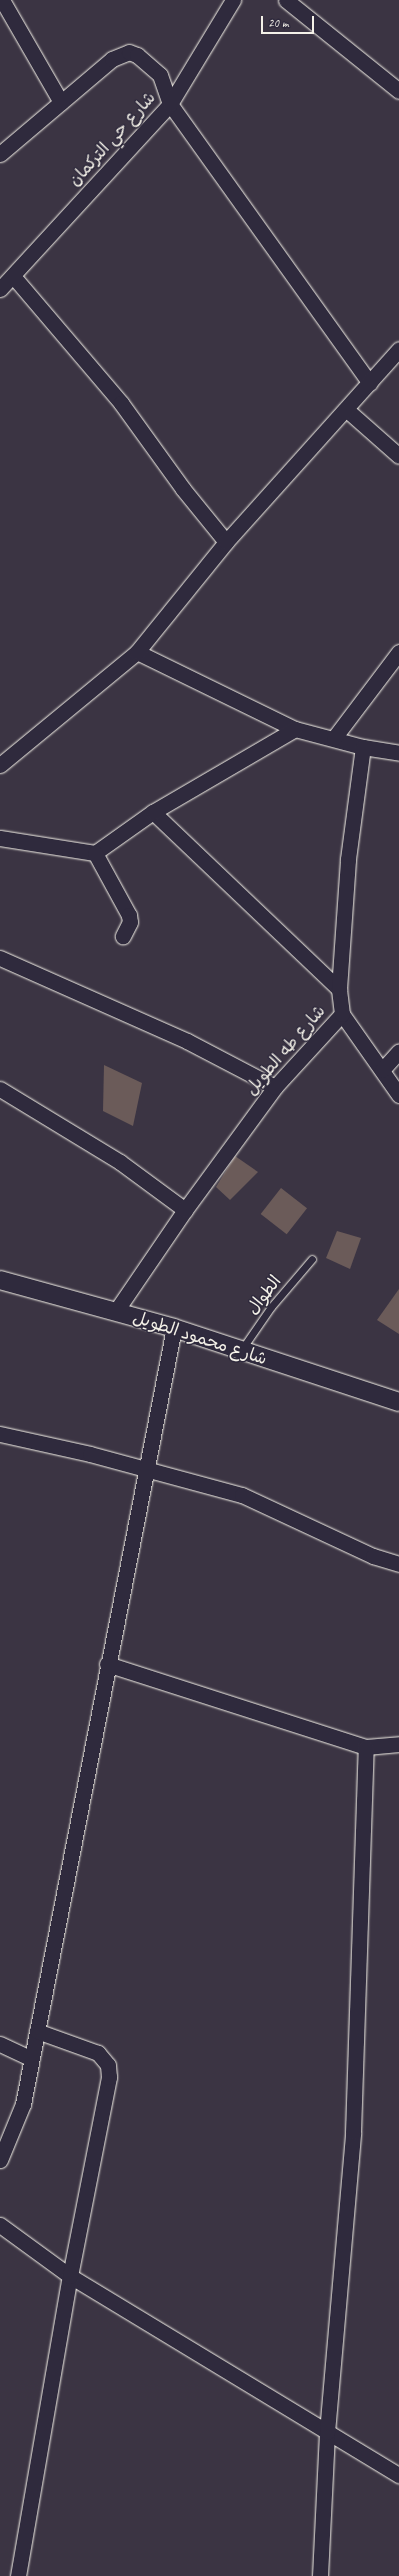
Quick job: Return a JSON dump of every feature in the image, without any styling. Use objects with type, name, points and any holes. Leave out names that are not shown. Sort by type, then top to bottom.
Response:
[{"type":"street","points":[[2,0],[61,102]]},
{"type":"street","name":"شارع حي التركمان","points":[[0,289],[170,104],[233,0]]},
{"type":"street","points":[[286,0],[399,91]]},
{"type":"street","points":[[0,154],[112,59],[129,52],[137,54],[160,75],[170,104],[370,383]]},
{"type":"street","points":[[13,276],[121,402],[183,489],[226,542]]},
{"type":"street","points":[[0,765],[137,652],[226,542],[347,410],[399,350]]},
{"type":"street","points":[[347,410],[399,456]]},
{"type":"street","points":[[137,652],[295,729],[334,738],[363,747],[399,753]]},
{"type":"street","points":[[334,738],[399,652]]},
{"type":"street","points":[[0,838],[95,853],[153,812],[295,729]]},
{"type":"street","name":"شارع طه الطويل","points":[[116,1311],[184,1210],[275,1087],[342,1014],[339,989],[348,859],[363,747]]},
{"type":"street","points":[[153,812],[339,989]]},
{"type":"street","points":[[95,853],[129,915],[130,922],[123,936]]},
{"type":"street","points":[[0,958],[187,1041],[275,1087]]},
{"type":"street","points":[[342,1014],[399,1094]]},
{"type":"street","points":[[382,1070],[399,1051]]},
{"type":"street","points":[[0,1089],[120,1162],[184,1210]]},
{"type":"street","name":"شارع محمود الطويل","points":[[0,1280],[174,1328],[240,1351],[399,1402]]},
{"type":"street","points":[[0,2160],[23,2104],[30,2058],[37,2031],[107,1664],[174,1328]]},
{"type":"street","points":[[0,1434],[146,1469],[242,1495],[373,1556],[399,1564]]},
{"type":"street","points":[[107,1664],[366,1747],[399,1744]]},
{"type":"street","points":[[320,2576],[327,2432],[353,2132],[366,1747]]},
{"type":"street","points":[[18,2576],[70,2276],[107,2094],[108,2065],[98,2053],[88,2048],[37,2031]]},
{"type":"street","points":[[0,2044],[30,2058]]},
{"type":"street","points":[[0,2225],[70,2276],[399,2475]]},
{"type":"lane","name":"الطوال","points":[[240,1351],[271,1307],[312,1259]]},
{"type":"building","points":[[104,1065],[142,1083],[133,1126],[103,1111]]},
{"type":"building","points":[[235,1156],[258,1172],[230,1200],[216,1187]]},
{"type":"building","points":[[281,1188],[307,1208],[287,1234],[261,1214]]},
{"type":"building","points":[[337,1231],[361,1238],[350,1269],[326,1258]]},
{"type":"building","points":[[399,1289],[399,1334],[377,1320]]}]
